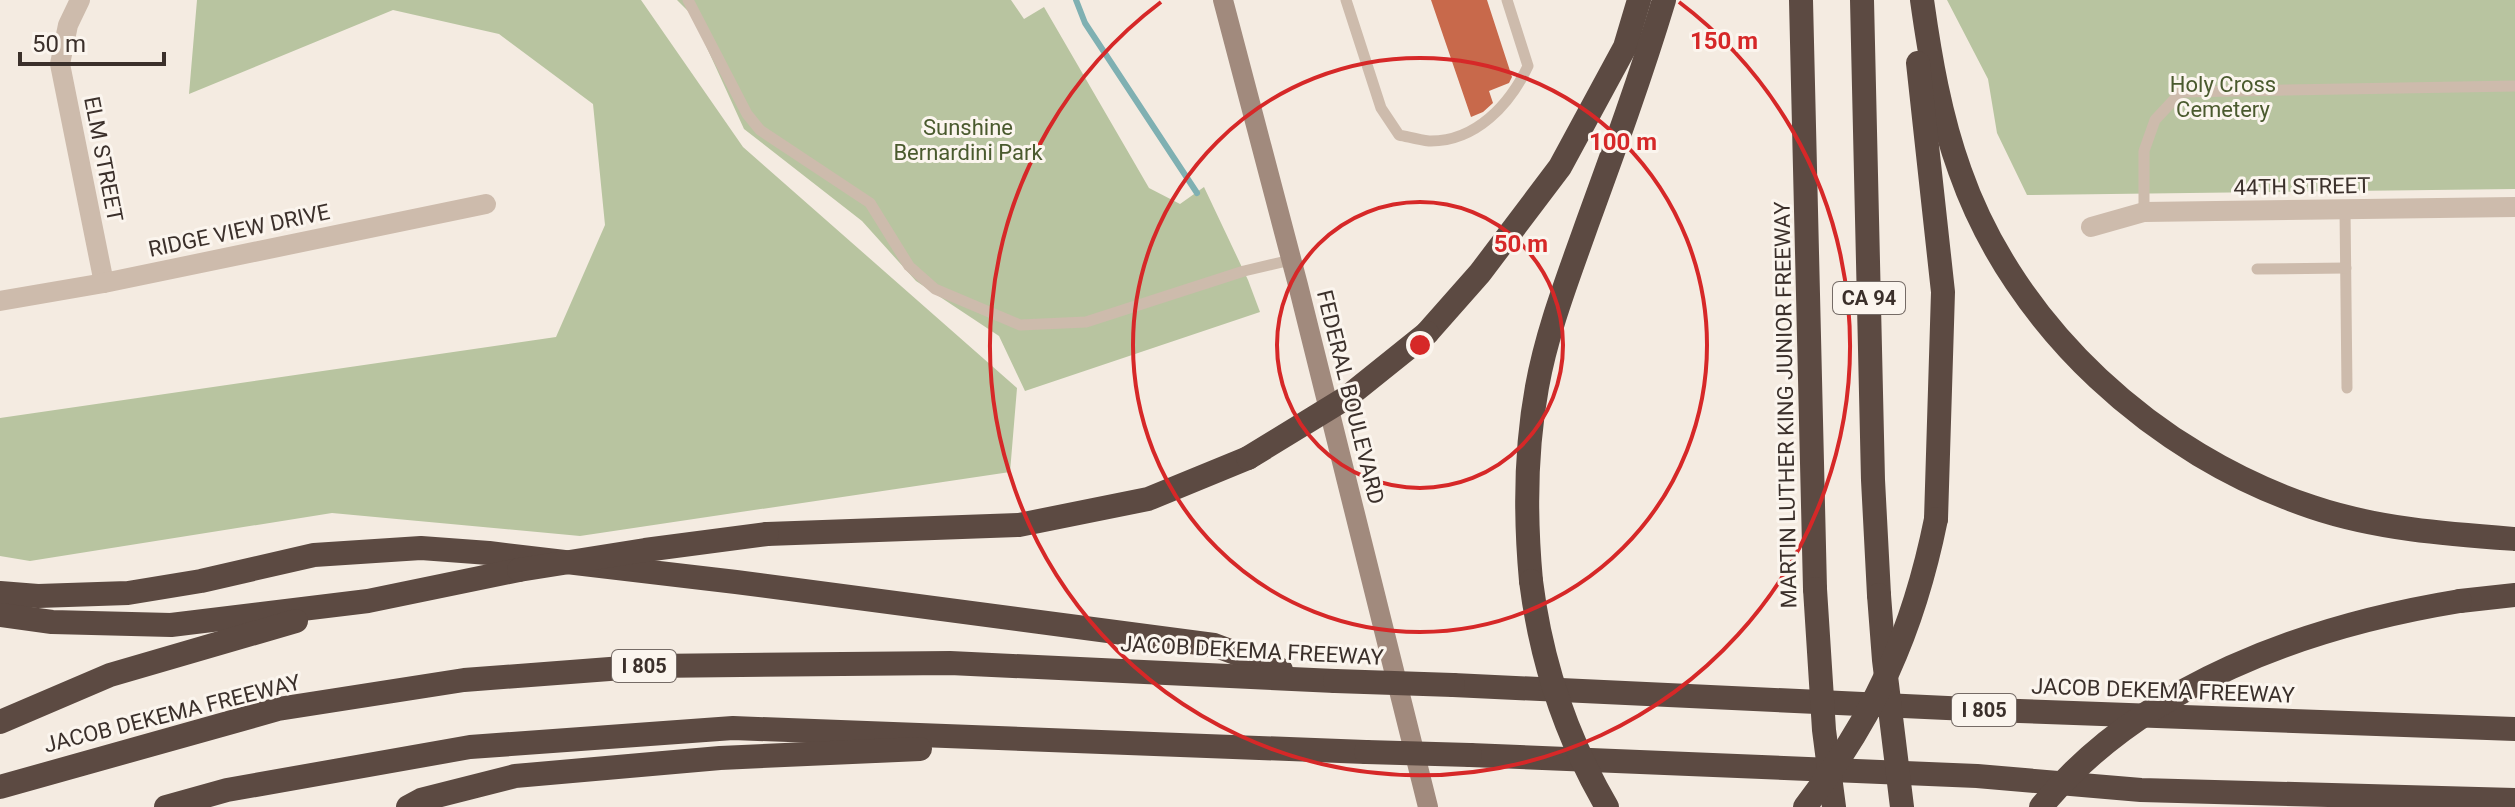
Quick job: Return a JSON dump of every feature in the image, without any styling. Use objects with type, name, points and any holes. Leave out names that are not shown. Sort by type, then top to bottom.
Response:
[{"type":"highway","points":[[0,722],[110,675],[368,601],[519,570],[767,534],[1019,525],[1148,499],[1248,458],[1346,398],[1427,333],[1480,273],[1560,167],[1625,47],[1639,0]]},
{"type":"highway","points":[[1607,807],[1577,751],[1545,657],[1531,581],[1527,462],[1538,384],[1562,293],[1664,0]]},
{"type":"highway","name":"MARTIN LUTHER KING JUNIOR FREEWAY","points":[[1801,0],[1815,589],[1824,730],[1834,807]]},
{"type":"highway","name":"CA 94","points":[[1862,0],[1873,480],[1884,660],[1902,807]]},
{"type":"highway","points":[[1805,807],[1861,728],[1884,682],[1917,601],[1936,519],[1943,292],[1913,0]]},
{"type":"highway","points":[[1922,0],[1939,98],[1960,171],[1983,227],[2034,306],[2089,370],[2186,447],[2263,488],[2313,508],[2400,528],[2515,539]]},
{"type":"highway","points":[[0,593],[38,596],[128,593],[201,581],[314,555],[421,548],[736,582],[1214,645],[1302,678]]},
{"type":"highway","points":[[2041,807],[2123,730],[2165,700],[2245,661],[2332,631],[2388,616],[2460,601],[2515,595]]},
{"type":"highway","points":[[0,615],[52,622],[171,625],[368,601]]},
{"type":"highway","name":"JACOB DEKEMA FREEWAY","points":[[0,787],[278,709],[464,680],[649,666],[950,663],[1974,709],[2515,729]]},
{"type":"highway","points":[[166,807],[227,790],[470,747],[733,728],[1977,776],[2141,790],[2515,800]]},
{"type":"highway","points":[[408,807],[421,800],[515,776],[720,758],[1092,742]]},
{"type":"highway","points":[[2141,790],[2190,807]]},
{"type":"main road","name":"FEDERAL BOULEVARD","points":[[1223,0],[1428,807]]},
{"type":"street","name":"ELM STREET","points":[[80,0],[68,25],[60,64],[104,283]]},
{"type":"street","name":"RIDGE VIEW DRIVE","points":[[0,301],[104,283],[486,204]]},
{"type":"street","name":"44TH STREET","points":[[2091,227],[2144,212],[2515,207]]},
{"type":"lane","points":[[688,0],[747,114],[760,130],[870,203],[909,266],[935,289],[1020,325],[1086,322],[1244,271],[1291,260]]},
{"type":"lane","points":[[1346,0],[1381,108],[1399,135],[1431,141],[1463,134],[1493,117],[1516,91],[1528,66],[1507,0]]},
{"type":"lane","points":[[2144,212],[2144,151],[2155,120],[2181,92],[2515,86]]},
{"type":"lane","points":[[2345,209],[2347,388]]},
{"type":"lane","points":[[2257,269],[2346,268]]},
{"type":"green space","points":[[197,0],[641,0],[743,147],[1017,388],[1010,472],[580,536],[332,513],[30,561],[0,556],[0,418],[556,337],[605,225],[593,104],[499,34],[393,10],[189,94]]},
{"type":"green space","name":"Sunshine Bernardini Park","points":[[677,0],[1011,0],[1024,19],[1044,7],[1149,188],[1180,204],[1204,187],[1260,312],[1025,391],[999,336],[916,281],[862,221],[744,129],[692,15]]},
{"type":"green space","name":"Holy Cross Cemetery","points":[[1947,0],[2515,0],[2515,189],[2027,195],[1997,133],[1988,79]]},
{"type":"building","points":[[1431,0],[1487,0],[1512,77],[1509,83],[1489,91],[1493,103],[1471,117]]},
{"type":"waterway","points":[[1076,0],[1085,23],[1197,193]]}]
